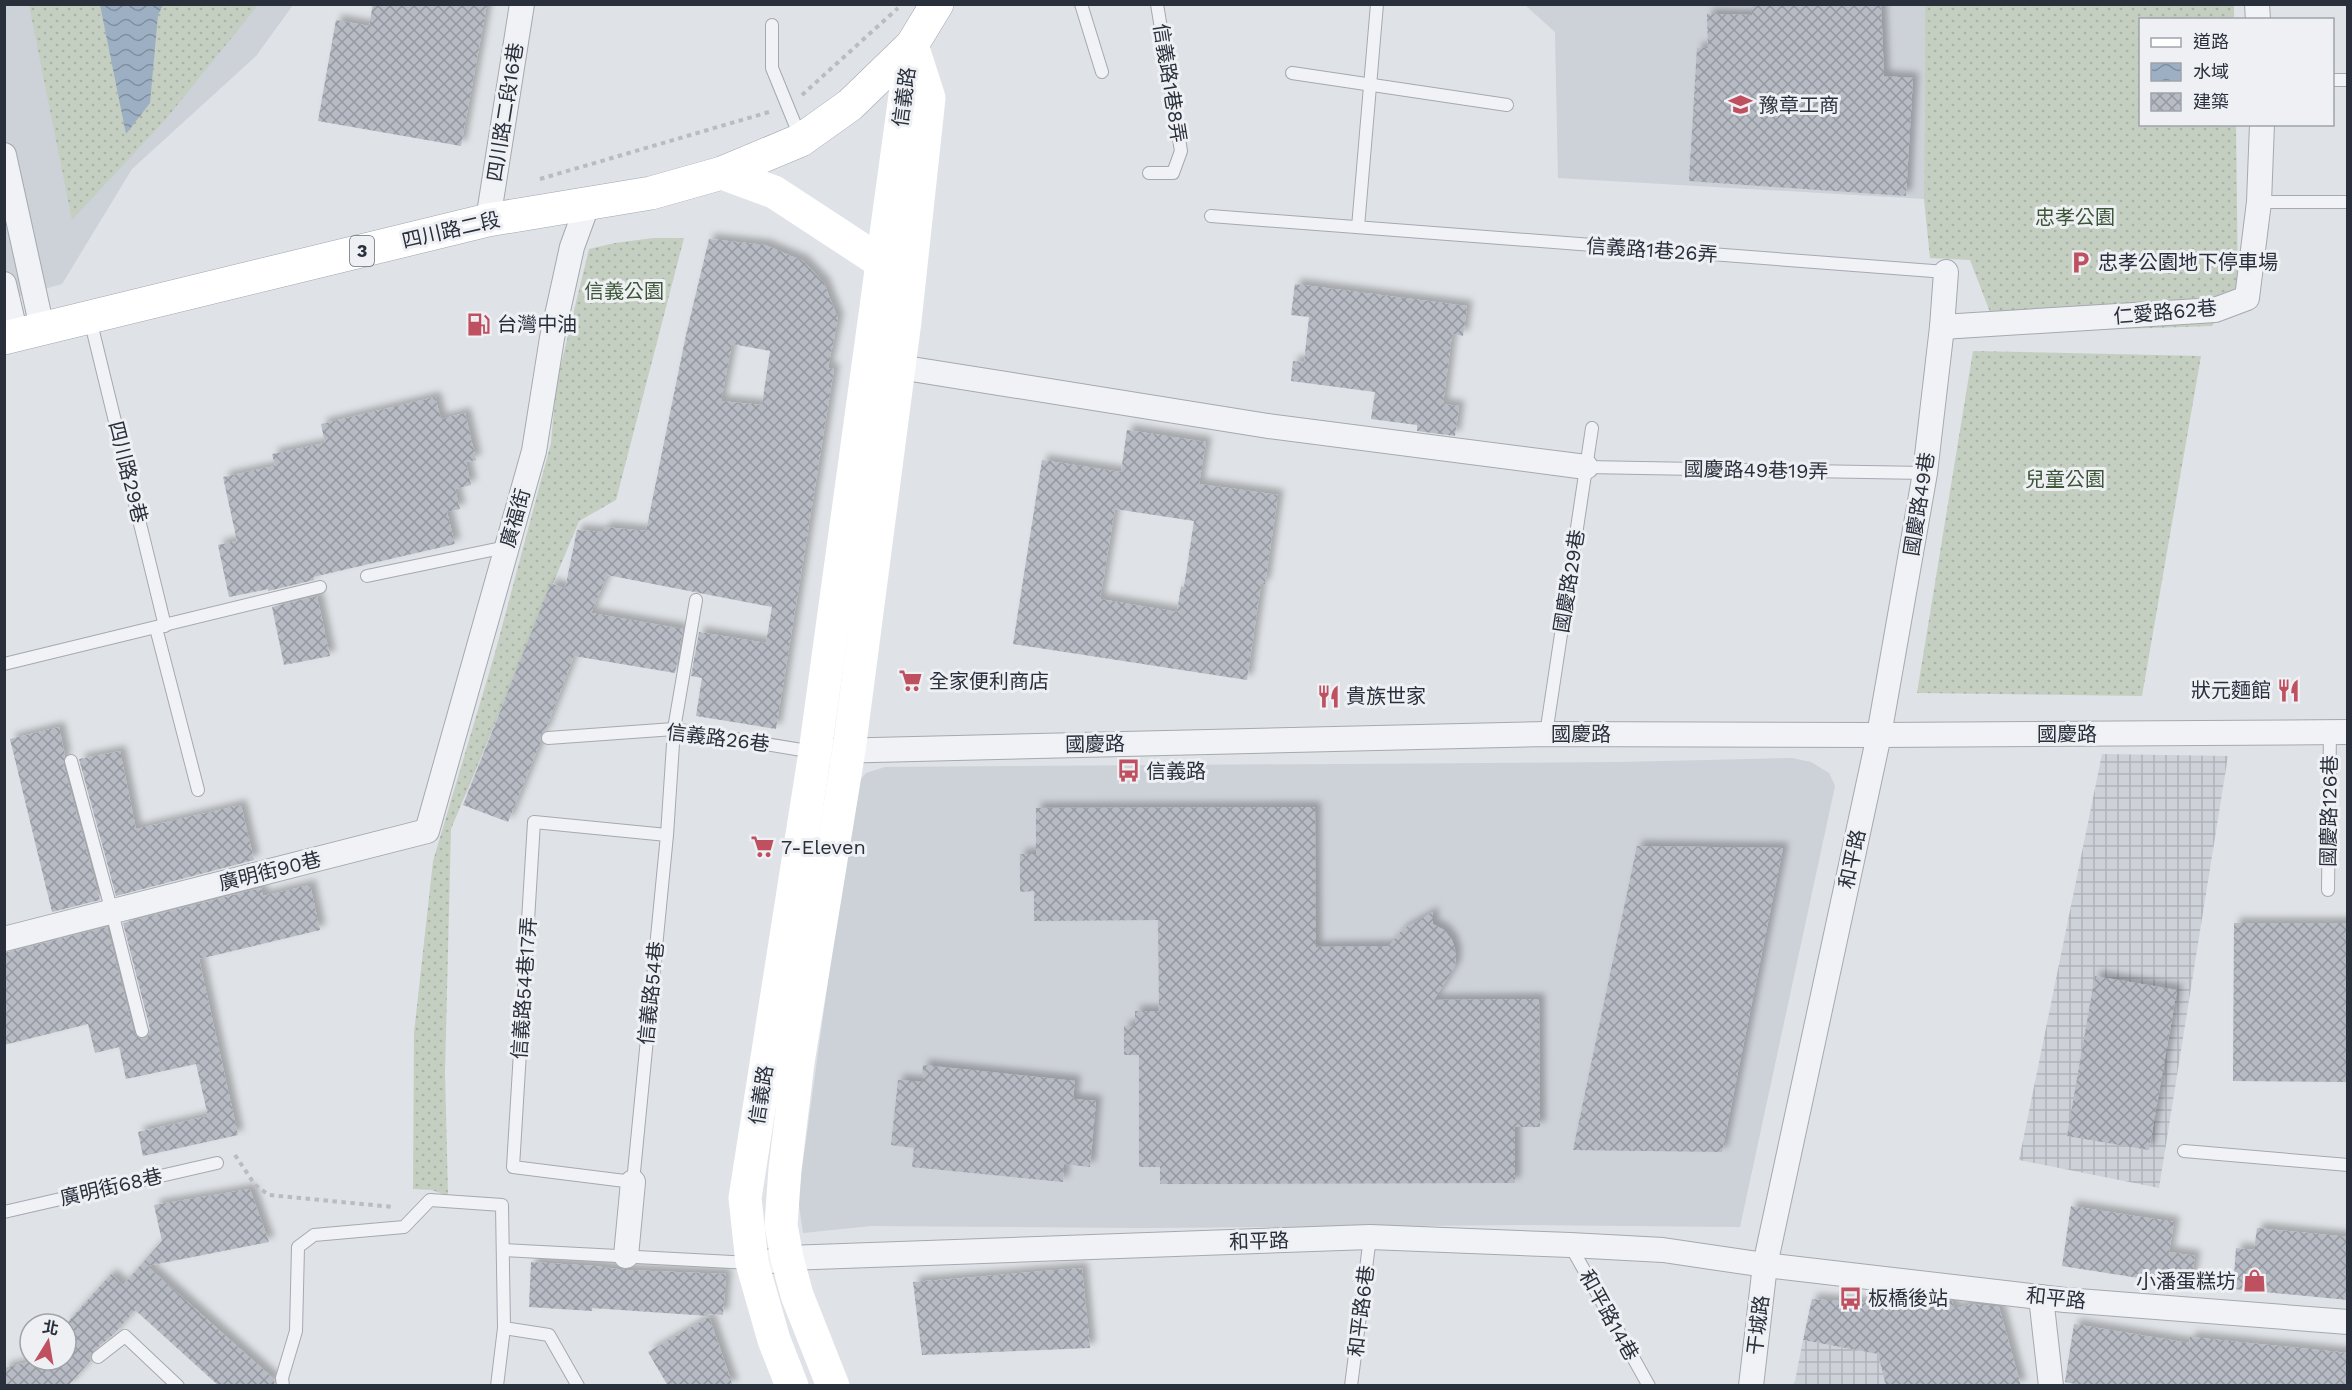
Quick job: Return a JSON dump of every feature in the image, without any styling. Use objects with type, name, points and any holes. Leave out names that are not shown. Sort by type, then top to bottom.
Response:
[{"type":"street","name":"四川路二段16巷","points":[[489,220],[522,4]]},
{"type":"street","name":"3","points":[[912,45],[937,4]]},
{"type":"street","name":"四川路二段","points":[[21,334],[489,220],[651,193],[722,173],[801,140],[850,105],[912,45]]},
{"type":"street","name":"信義路","points":[[792,1386],[774,1340],[752,1263],[745,1198],[815,752],[912,45]]},
{"type":"street","name":"信義路","points":[[833,1386],[807,1325],[787,1258],[781,1225],[796,1072],[849,750],[905,321],[929,98],[912,45]]},
{"type":"street","name":"仁愛路62巷","points":[[1942,327],[2215,310],[2247,298],[2259,202],[2262,126]]},
{"type":"street","points":[[4,155],[21,334]]},
{"type":"street","points":[[722,173],[774,192],[881,262],[893,282],[905,321]]},
{"type":"street","name":"廣福街","points":[[427,831],[534,451],[552,338],[572,247],[588,203]]},
{"type":"street","name":"國慶路49巷","points":[[1879,735],[1925,473],[1946,272]]},
{"type":"street","points":[[4,284],[21,334]]},
{"type":"street","points":[[898,368],[1268,426],[1586,467]]},
{"type":"street","name":"國慶路","points":[[815,752],[1546,734],[1879,735],[2338,732]]},
{"type":"street","name":"和平路","points":[[1765,1265],[1879,735]]},
{"type":"street","name":"廣明街90巷","points":[[4,939],[427,831]]},
{"type":"street","name":"信義路54巷","points":[[626,1256],[633,1182]]},
{"type":"street","name":"和平路","points":[[752,1263],[787,1258],[1370,1237],[1663,1250],[1765,1265],[2041,1297],[2348,1322]]},
{"type":"street","name":"干城路","points":[[1751,1386],[1765,1265]]},
{"type":"street","points":[[2041,1297],[2051,1386]]},
{"type":"lane","points":[[1081,4],[1102,72]]},
{"type":"lane","name":"信義路1巷8弄","points":[[1149,174],[1173,173],[1181,151],[1157,4]]},
{"type":"lane","points":[[1359,227],[1377,4]]},
{"type":"lane","points":[[772,25],[772,68],[801,140]]},
{"type":"lane","points":[[1292,73],[1507,105]]},
{"type":"lane","points":[[2259,202],[2348,202]]},
{"type":"lane","name":"信義路1巷26弄","points":[[1211,216],[1946,272]]},
{"type":"lane","name":"四川路29巷","points":[[90,318],[198,790]]},
{"type":"lane","name":"國慶路29巷","points":[[1546,734],[1592,428]]},
{"type":"lane","name":"國慶路49巷19弄","points":[[1586,467],[1925,473]]},
{"type":"lane","points":[[367,576],[506,547]]},
{"type":"lane","points":[[4,664],[320,588]]},
{"type":"lane","name":"信義路54巷","points":[[633,1182],[667,835],[674,729],[696,600]]},
{"type":"lane","name":"信義路26巷","points":[[548,738],[674,729],[815,752]]},
{"type":"lane","name":"國慶路126巷","points":[[2328,890],[2338,732]]},
{"type":"lane","points":[[71,761],[142,1031]]},
{"type":"lane","name":"信義路54巷17弄","points":[[633,1182],[513,1167],[534,822],[667,835]]},
{"type":"lane","points":[[2184,1151],[2348,1165]]},
{"type":"lane","name":"廣明街68巷","points":[[4,1212],[217,1163]]},
{"type":"lane","points":[[283,1386],[282,1378],[296,1331],[298,1247],[314,1235],[404,1227],[430,1200],[502,1205],[504,1328],[497,1386]]},
{"type":"lane","name":"和平路6巷","points":[[1351,1386],[1370,1237]]},
{"type":"lane","name":"和平路14巷","points":[[1570,1245],[1649,1386]]},
{"type":"lane","points":[[503,1250],[752,1263]]},
{"type":"lane","points":[[504,1328],[549,1335],[578,1386]]},
{"type":"lane","points":[[98,1357],[125,1336],[178,1386]]},
{"type":"path","points":[[536,180],[788,107],[900,4]]},
{"type":"path","points":[[217,1163],[236,1155],[255,1185],[269,1195],[420,1210]]},
{"type":"shaded area","points":[[5,5],[293,5],[256,56],[132,169],[62,284],[5,300]]},
{"type":"shaded area","name":"豫章工商","points":[[1525,5],[1925,5],[1924,199],[1558,178],[1555,32]]},
{"type":"shaded area","points":[[2102,754],[2228,756],[2159,1188],[2019,1160]]},
{"type":"shaded area","points":[[1792,758],[1811,762],[1829,773],[1835,786],[1740,1227],[871,1226],[803,1233],[798,1198],[855,786],[866,773],[885,767],[1620,762]]},
{"type":"shaded area","points":[[1803,1340],[1878,1354],[1886,1385],[1794,1386]]},
{"type":"green space","points":[[29,5],[258,5],[166,119],[72,220]]},
{"type":"green space","name":"忠孝公園","points":[[1925,5],[2234,5],[2234,18],[2139,18],[2139,126],[2236,126],[2238,289],[2212,326],[1998,333],[1970,260],[1930,258],[1924,199]]},
{"type":"green space","name":"信義公園","points":[[653,238],[684,238],[616,500],[579,521],[451,829],[445,1072],[448,1196],[432,1190],[413,1189],[414,1033],[433,861],[495,653],[551,443],[556,385],[589,249]]},
{"type":"green space","name":"兒童公園","points":[[1973,351],[2201,356],[2142,696],[1917,693]]},
{"type":"water","points":[[100,5],[163,5],[158,15],[150,103],[126,134]]},
{"type":"building","points":[[373,4],[487,4],[461,146],[318,121],[336,20],[369,26]]},
{"type":"building","points":[[1752,4],[1881,4],[1884,76],[1913,78],[1906,196],[1689,181],[1697,48],[1708,48],[1707,14],[1752,15]]},
{"type":"building","points":[[709,239],[765,245],[803,261],[824,283],[838,319],[828,368],[834,369],[776,729],[696,716],[702,678],[691,676],[699,632],[766,643],[772,607],[607,575],[591,613],[683,629],[675,673],[574,656],[545,731],[540,735],[541,741],[508,822],[463,805],[551,583],[565,589],[577,530],[603,532],[605,527],[646,531],[686,335]],"holes":[[[732,344],[770,351],[762,405],[721,401]]]},
{"type":"building","points":[[1295,284],[1467,306],[1463,336],[1452,334],[1443,404],[1459,406],[1455,436],[1417,431],[1417,425],[1371,419],[1375,392],[1291,381],[1293,361],[1304,362],[1309,317],[1291,315]]},
{"type":"building","points":[[435,397],[441,419],[465,413],[476,460],[466,462],[471,485],[455,489],[460,509],[447,512],[455,544],[313,577],[314,580],[268,591],[268,589],[229,597],[218,545],[237,541],[223,477],[275,466],[272,454],[325,443],[321,424]]},
{"type":"building","points":[[1127,430],[1206,442],[1199,484],[1278,495],[1265,584],[1261,584],[1247,680],[1013,644],[1042,460],[1121,472]],"holes":[[[1115,509],[1194,521],[1184,587],[1181,586],[1177,612],[1100,599]]]},
{"type":"building","points":[[317,596],[330,656],[284,665],[272,607]]},
{"type":"building","points":[[59,727],[65,755],[63,763],[100,900],[52,912],[10,739]]},
{"type":"building","points":[[120,751],[136,829],[241,805],[254,860],[116,896],[79,759]]},
{"type":"building","points":[[1315,807],[1316,947],[1389,946],[1403,929],[1433,912],[1433,924],[1444,930],[1452,940],[1456,953],[1455,966],[1434,1000],[1539,999],[1540,1127],[1515,1127],[1515,1183],[1160,1184],[1160,1167],[1139,1167],[1139,1055],[1124,1055],[1124,1026],[1135,1026],[1135,1011],[1159,1011],[1158,920],[1034,921],[1034,891],[1020,892],[1020,854],[1036,854],[1036,808]]},
{"type":"building","points":[[1637,846],[1783,848],[1722,1152],[1573,1150]]},
{"type":"building","points":[[310,885],[320,930],[199,959],[238,1135],[143,1156],[138,1132],[208,1116],[196,1064],[126,1079],[119,1047],[95,1053],[88,1024],[4,1045],[4,953],[107,927],[134,1033],[143,1039],[148,1036],[150,1029],[123,923],[261,888],[263,896]]},
{"type":"building","points":[[2234,923],[2348,923],[2348,1082],[2233,1081]]},
{"type":"building","points":[[2095,976],[2177,990],[2149,1150],[2067,1136]]},
{"type":"building","points":[[923,1065],[1075,1081],[1073,1099],[1096,1101],[1090,1167],[1064,1164],[1063,1182],[912,1167],[914,1148],[891,1145],[898,1080],[922,1082]]},
{"type":"building","points":[[250,1189],[269,1242],[147,1266],[274,1379],[275,1386],[219,1386],[135,1310],[114,1334],[93,1351],[91,1360],[68,1386],[4,1386],[4,1368],[18,1365],[18,1372],[78,1372],[77,1312],[111,1274],[123,1285],[162,1241],[154,1205]]},
{"type":"building","points":[[2071,1206],[2174,1222],[2169,1252],[2195,1256],[2190,1286],[2062,1266]]},
{"type":"building","points":[[2257,1228],[2348,1237],[2348,1300],[2233,1289],[2236,1248],[2254,1250]]},
{"type":"building","points":[[531,1262],[625,1270],[726,1274],[723,1315],[529,1307]]},
{"type":"building","points":[[1082,1268],[1090,1348],[922,1355],[913,1282]]},
{"type":"building","points":[[1812,1299],[1906,1306],[1934,1299],[1952,1301],[1954,1309],[1972,1304],[1999,1307],[2021,1386],[1886,1386],[1878,1354],[1803,1340]]},
{"type":"building","points":[[709,1317],[733,1386],[668,1386],[648,1352]]},
{"type":"building","points":[[2074,1324],[2189,1343],[2190,1337],[2348,1353],[2348,1386],[2084,1386],[2065,1382]]},
{"type":"place","name":"豫章工商","points":[[1741,105]]},
{"type":"place","name":"忠孝公園地下停車場","points":[[2080,262]]},
{"type":"place","name":"台灣中油","points":[[479,324]]},
{"type":"place","name":"全家便利商店","points":[[911,681]]},
{"type":"place","name":"狀元麵館","points":[[2289,690]]},
{"type":"place","name":"貴族世家","points":[[1328,696]]},
{"type":"place","name":"信義路","points":[[1128,771]]},
{"type":"place","name":"7-Eleven","points":[[763,847]]},
{"type":"place","name":"小潘蛋糕坊","points":[[2254,1281]]},
{"type":"place","name":"板橋後站","points":[[1850,1298]]}]
